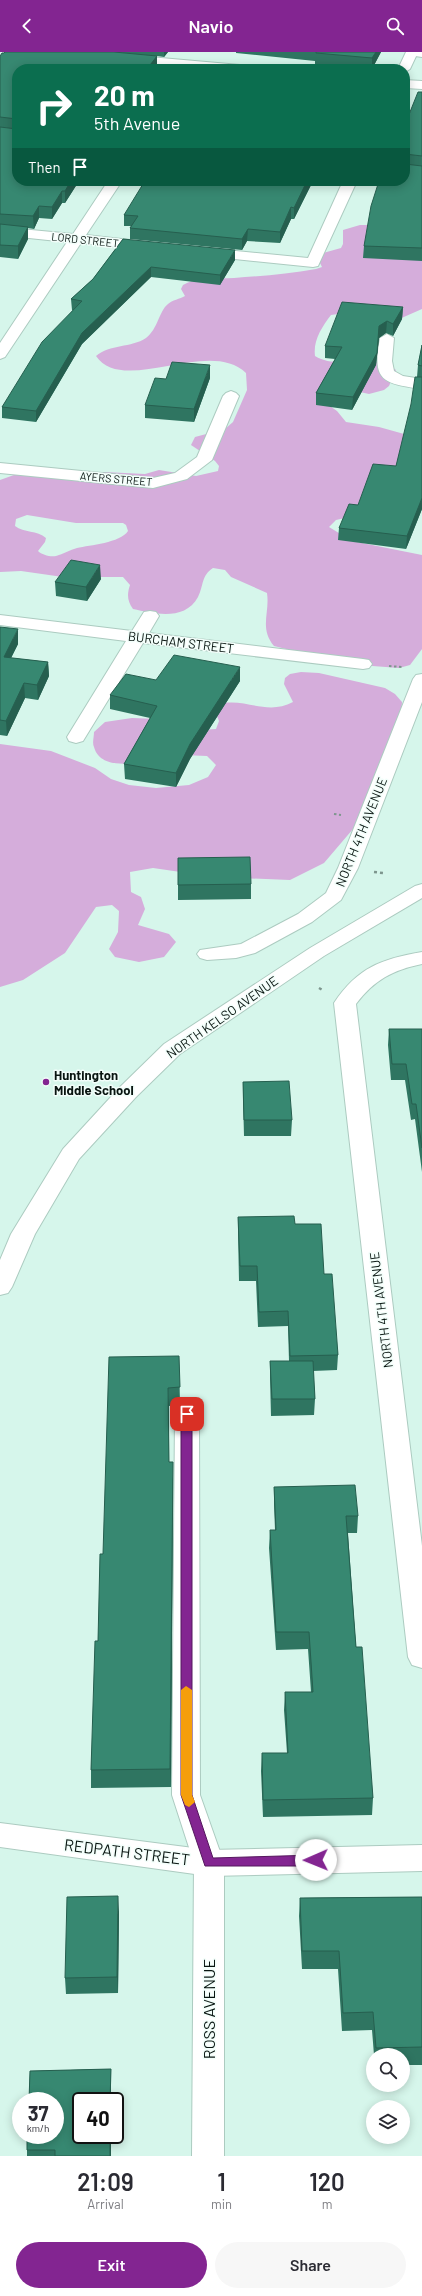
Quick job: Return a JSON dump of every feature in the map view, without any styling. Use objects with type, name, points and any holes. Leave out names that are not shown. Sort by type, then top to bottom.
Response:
[{"type":"street","points":[[115,58],[183,64],[191,52]]},
{"type":"street","points":[[407,64],[415,53]]},
{"type":"street","points":[[410,84],[422,85]]},
{"type":"street","points":[[3,347],[112,186]]},
{"type":"street","points":[[194,251],[313,263],[348,186]]},
{"type":"street","name":"LORD STREET","points":[[0,231],[163,248]]},
{"type":"street","points":[[387,338],[382,367],[386,374],[396,380],[422,384]]},
{"type":"street","name":"AYERS STREET","points":[[0,468],[153,483],[181,476],[204,460],[231,396]]},
{"type":"street","points":[[76,737],[150,616]]},
{"type":"street","name":"BURCHAM STREET","points":[[0,620],[363,664]]},
{"type":"street","name":"NORTH 4TH AVENUE","points":[[207,954],[236,952],[248,949],[305,918],[334,896],[348,868],[415,674]]},
{"type":"street","name":"NORTH KELSO AVENUE","points":[[0,1287],[23,1234],[71,1154],[128,1092],[172,1049],[317,952],[422,890]]},
{"type":"street","name":"NORTH 4TH AVENUE","points":[[422,958],[397,962],[371,973],[360,983],[345,1003],[422,1657]]},
{"type":"street","name":"ROSS AVENUE","points":[[187,1414],[186,1795],[209,1863],[208,2156]]},
{"type":"street","name":"REDPATH STREET","points":[[0,1835],[209,1863],[422,1858]]},
{"type":"path","points":[[363,664],[415,674]]},
{"type":"shaded area","points":[[360,225],[369,225],[422,256],[422,309],[397,320],[338,314],[331,315],[324,324],[315,345],[315,356],[324,360],[335,362],[377,362],[396,370],[389,386],[384,390],[369,394],[360,392],[327,404],[337,411],[346,422],[379,427],[422,439],[367,513],[336,520],[329,527],[352,541],[422,555],[422,649],[410,665],[399,668],[346,664],[274,646],[267,633],[266,627],[268,600],[267,593],[231,577],[225,570],[213,568],[209,571],[206,574],[198,597],[192,605],[178,613],[169,614],[151,613],[133,609],[128,597],[130,585],[123,577],[63,577],[21,571],[0,572],[0,480],[14,475],[29,474],[54,475],[104,472],[145,474],[159,470],[196,476],[218,471],[219,466],[215,461],[191,445],[195,437],[225,429],[233,422],[247,390],[246,373],[230,364],[211,361],[189,362],[146,369],[126,370],[109,367],[96,356],[102,352],[146,338],[153,330],[165,307],[172,301],[185,296],[181,289],[183,285],[201,279],[275,275],[306,271],[322,267],[320,263],[312,261],[316,255],[341,248],[343,244],[343,230]],"holes":[[[27,515],[76,523],[123,523],[126,525],[128,531],[124,535],[112,541],[77,548],[56,556],[51,556],[44,555],[38,551],[45,542],[46,538],[42,535],[22,530],[15,526],[16,519]]]},
{"type":"shaded area","points":[[301,672],[319,673],[385,688],[395,694],[402,702],[401,721],[353,829],[324,863],[290,880],[215,877],[153,868],[130,872],[131,892],[141,897],[145,909],[138,925],[169,934],[176,942],[164,957],[139,962],[115,957],[109,949],[118,932],[119,911],[112,905],[96,907],[65,953],[23,980],[0,987],[0,744],[51,751],[95,768],[111,779],[129,785],[156,788],[189,785],[208,777],[216,765],[207,756],[176,755],[143,762],[118,764],[107,761],[99,756],[93,745],[94,732],[105,722],[132,718],[159,719],[201,730],[216,729],[219,721],[215,711],[225,703],[242,703],[275,707],[284,706],[293,702],[284,684],[285,678],[290,674]]},
{"type":"building","points":[[114,52],[157,56],[151,64],[12,64],[12,118],[0,117],[0,56],[4,53]]},
{"type":"building","points":[[316,52],[376,52],[372,58]]},
{"type":"building","points":[[418,92],[422,92],[422,156],[410,155],[410,112]]},
{"type":"building","points":[[0,127],[12,128],[12,186],[68,186],[65,191],[62,191],[52,207],[39,206],[33,216],[0,214]]},
{"type":"building","points":[[410,165],[422,166],[422,248],[364,246],[371,206],[377,186],[410,186]]},
{"type":"building","points":[[142,186],[305,186],[294,208],[291,207],[280,232],[248,229],[242,239],[130,228],[138,216],[124,215]]},
{"type":"building","points":[[0,224],[28,227],[18,246],[0,245]]},
{"type":"building","points":[[123,239],[235,250],[220,275],[151,267],[82,333],[36,411],[2,407],[42,342],[82,301],[71,299],[93,279]]},
{"type":"building","points":[[342,302],[403,307],[393,324],[387,321],[379,326],[377,353],[353,397],[316,393],[342,347],[325,346]]},
{"type":"building","points":[[422,345],[422,366],[418,365]]},
{"type":"building","points":[[172,362],[210,365],[194,409],[145,405],[155,378],[166,379]]},
{"type":"building","points":[[415,377],[422,377],[422,498],[407,536],[339,528],[349,504],[358,505],[373,464],[396,466],[411,404]]},
{"type":"building","points":[[71,560],[100,565],[86,587],[55,582]]},
{"type":"building","points":[[0,627],[18,629],[4,657],[48,662],[37,685],[24,683],[6,721],[0,720]]},
{"type":"building","points":[[174,655],[240,667],[190,744],[176,773],[124,764],[157,706],[110,695],[126,674],[156,680]]},
{"type":"building","points":[[250,857],[251,884],[178,885],[178,858]]},
{"type":"building","points":[[389,1029],[422,1029],[422,1148],[416,1104],[412,1104],[406,1064],[392,1064]]},
{"type":"building","points":[[289,1081],[292,1120],[244,1120],[243,1082]]},
{"type":"building","points":[[294,1216],[295,1224],[321,1224],[324,1274],[332,1274],[338,1355],[290,1356],[288,1311],[259,1312],[257,1266],[240,1266],[238,1217]]},
{"type":"building","points":[[179,1356],[180,1387],[168,1388],[169,1462],[173,1462],[170,1769],[91,1770],[95,1641],[98,1641],[100,1554],[103,1554],[109,1357]]},
{"type":"building","points":[[270,1361],[313,1361],[315,1399],[272,1399]]},
{"type":"building","points":[[355,1485],[358,1516],[346,1516],[356,1647],[362,1647],[373,1798],[263,1800],[262,1753],[288,1753],[285,1692],[313,1692],[309,1632],[276,1632],[270,1530],[276,1530],[274,1487]]},
{"type":"building","points":[[118,1896],[117,1977],[65,1978],[67,1897]]},
{"type":"building","points":[[422,1897],[422,2047],[376,2048],[373,2012],[343,2013],[339,1951],[302,1951],[300,1898]]},
{"type":"building","points":[[111,2069],[110,2092],[72,2092],[72,2144],[110,2144],[110,2156],[55,2156],[55,2150],[27,2150],[27,2144],[64,2144],[64,2092],[29,2092],[30,2071]]},
{"type":"slow traffic","points":[[186,1690],[186,1795],[189,1802]]},
{"type":"place","name":"Huntington Middle School","points":[[46,1082]]},
{"type":"route","points":[[187,1414],[186,1795],[209,1863],[316,1860]]}]
